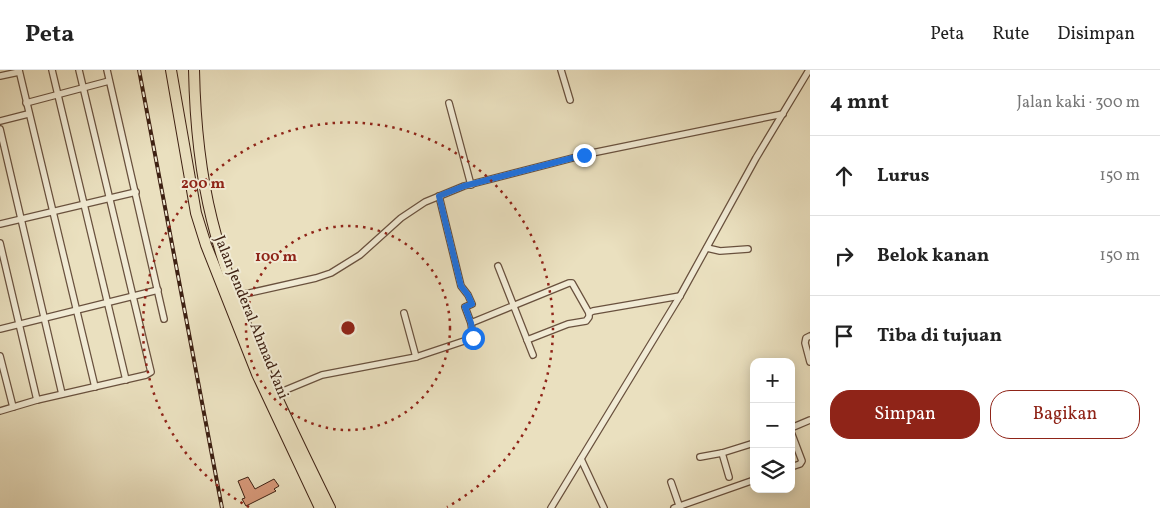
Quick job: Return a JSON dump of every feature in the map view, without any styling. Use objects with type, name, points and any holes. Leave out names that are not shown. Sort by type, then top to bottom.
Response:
[{"type":"highway","name":"Jalan Jenderal Ahmad Yani","points":[[171,70],[196,213],[206,245],[257,374],[320,508]]},
{"type":"highway","name":"Jalan Jenderal Ahmad Yani","points":[[194,70],[195,104],[203,178],[212,221],[236,296],[276,394],[330,508]]},
{"type":"street","points":[[52,70],[126,380]]},
{"type":"street","points":[[0,411],[37,400],[146,375],[151,372],[79,70]]},
{"type":"street","points":[[107,70],[164,319]]},
{"type":"street","points":[[561,70],[570,100]]},
{"type":"street","points":[[552,508],[680,296],[756,158],[809,70]]},
{"type":"street","points":[[0,76],[19,71],[95,387]]},
{"type":"street","points":[[26,104],[109,81]]},
{"type":"street","points":[[449,103],[471,184]]},
{"type":"street","points":[[0,121],[28,114]]},
{"type":"street","points":[[236,296],[331,273],[360,255],[401,218],[425,202],[471,184],[555,161],[783,114]]},
{"type":"street","points":[[0,129],[62,394]]},
{"type":"street","points":[[0,224],[136,192]]},
{"type":"street","points":[[276,394],[322,375],[416,357],[469,340],[474,336],[465,307],[472,304],[461,286],[439,196]]},
{"type":"street","points":[[0,243],[37,400]]},
{"type":"street","points":[[707,248],[720,251],[748,249]]},
{"type":"street","points":[[498,266],[533,355]]},
{"type":"street","points":[[471,323],[513,304],[572,283],[589,313],[586,321],[568,324],[527,340]]},
{"type":"street","points":[[0,329],[158,290]]},
{"type":"street","points":[[589,313],[680,296]]},
{"type":"street","points":[[404,313],[416,357]]},
{"type":"street","points":[[810,336],[805,340],[810,362]]},
{"type":"street","points":[[0,356],[12,407]]},
{"type":"street","points":[[795,426],[810,420]]},
{"type":"street","points":[[795,442],[802,460],[800,464],[795,466]]},
{"type":"street","points":[[700,457],[722,453],[750,444]]},
{"type":"street","points":[[722,453],[729,477]]},
{"type":"street","points":[[581,460],[604,508]]},
{"type":"street","points":[[670,482],[678,507],[750,481]]},
{"type":"building","points":[[248,477],[255,489],[274,479],[279,486],[274,489],[276,491],[246,506],[242,499],[245,498],[238,481]]},
{"type":"railway","points":[[139,70],[222,508]]},
{"type":"route","points":[[473,338],[471,323],[465,307],[472,304],[461,286],[439,196],[464,186],[584,155]]}]
